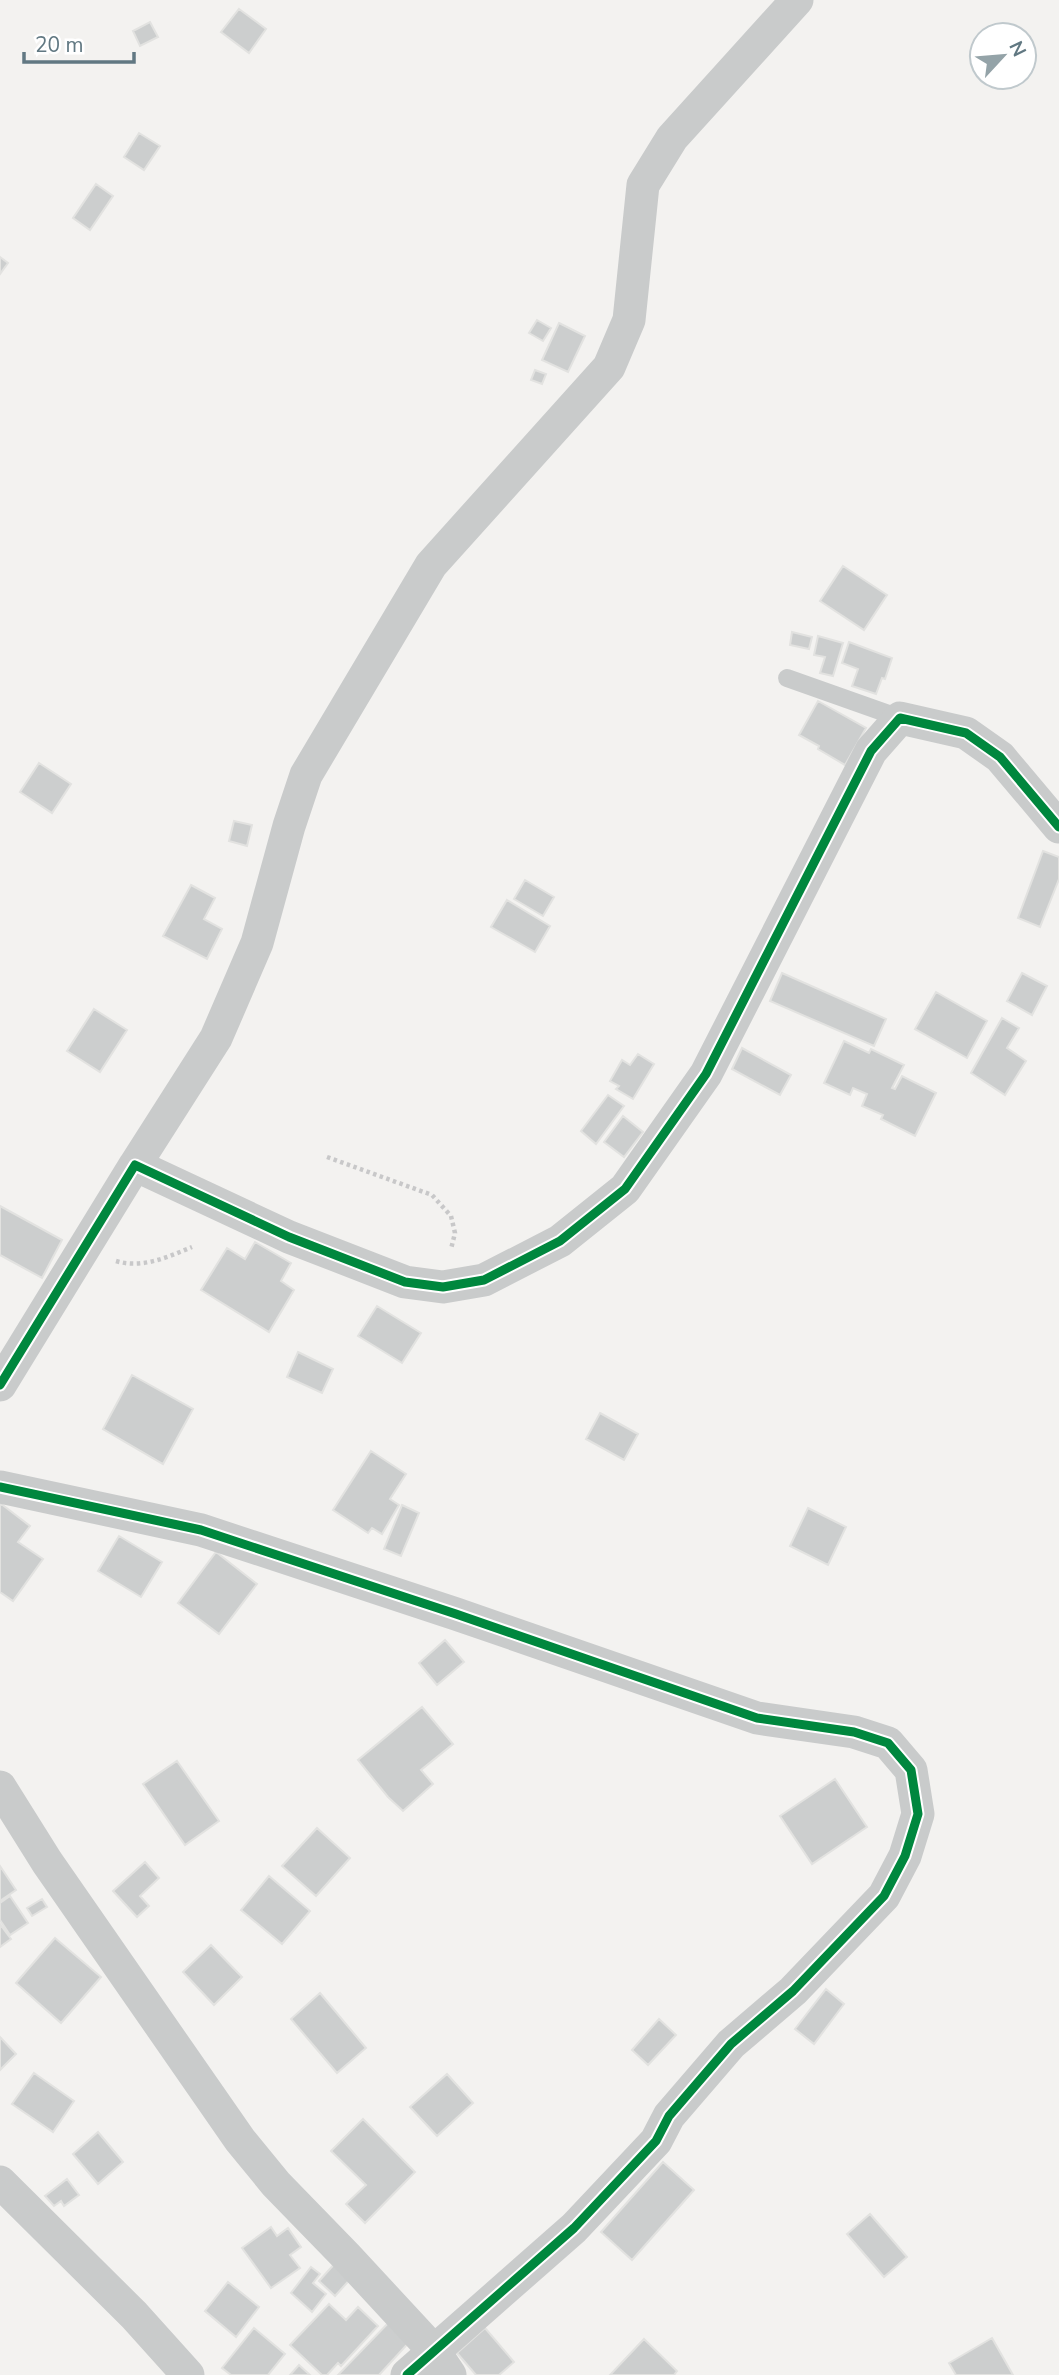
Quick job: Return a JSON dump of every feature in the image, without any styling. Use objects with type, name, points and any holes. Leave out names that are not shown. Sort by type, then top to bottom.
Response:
[{"type":"street","points":[[0,1385],[216,1038],[257,943],[306,775],[431,565],[609,367],[629,320],[642,185],[672,138],[797,0]]},
{"type":"street","points":[[135,1165],[289,1237],[405,1282],[443,1287],[484,1280],[559,1241],[625,1189],[706,1074],[871,751],[900,718],[965,733],[974,739],[1000,757],[1059,827]]},
{"type":"street","points":[[0,1487],[201,1530],[456,1614],[757,1718],[854,1732],[888,1743],[911,1770],[918,1814],[905,1856],[884,1896],[793,1991],[731,2044],[669,2116],[656,2141],[592,2209],[501,2294],[442,2363],[407,2375]]},
{"type":"street","points":[[0,1787],[55,1874],[240,2140],[276,2184],[346,2256],[442,2363]]},
{"type":"street","points":[[0,2182],[134,2315],[188,2375]]},
{"type":"lane","points":[[787,678],[900,718]]},
{"type":"path","points":[[327,1157],[432,1195],[451,1216],[455,1233],[443,1287]]},
{"type":"path","points":[[82,1250],[122,1263],[156,1262],[191,1247]]},
{"type":"building","points":[[239,9],[266,29],[249,53],[221,32]]},
{"type":"building","points":[[150,22],[158,37],[140,46],[133,31]]},
{"type":"building","points":[[139,133],[160,146],[144,170],[124,157]]},
{"type":"building","points":[[96,184],[113,196],[90,230],[73,218]]},
{"type":"building","points":[[0,257],[8,263],[0,274]]},
{"type":"building","points":[[537,320],[551,328],[543,341],[529,333]]},
{"type":"building","points":[[559,323],[585,336],[568,372],[542,360]]},
{"type":"building","points":[[535,370],[546,374],[542,384],[531,380]]},
{"type":"building","points":[[843,566],[887,595],[864,630],[820,601]]},
{"type":"building","points":[[792,632],[812,637],[809,649],[790,645]]},
{"type":"building","points":[[818,636],[843,643],[833,676],[820,673],[825,657],[814,655]]},
{"type":"building","points":[[849,642],[892,658],[885,679],[882,678],[876,694],[852,686],[858,669],[842,663]]},
{"type":"building","points":[[818,701],[866,728],[845,765],[799,735]]},
{"type":"building","points":[[39,763],[71,784],[52,813],[20,792]]},
{"type":"building","points":[[234,821],[252,825],[247,846],[229,841]]},
{"type":"building","points":[[1043,851],[1059,857],[1059,879],[1040,927],[1018,918]]},
{"type":"building","points":[[525,880],[554,897],[543,916],[514,899]]},
{"type":"building","points":[[191,885],[215,898],[204,919],[222,929],[207,959],[163,936]]},
{"type":"building","points":[[507,900],[550,926],[535,952],[491,927]]},
{"type":"building","points":[[782,973],[886,1019],[874,1046],[770,1001]]},
{"type":"building","points":[[1022,973],[1047,986],[1032,1015],[1007,1001]]},
{"type":"building","points":[[936,992],[987,1021],[967,1058],[915,1029]]},
{"type":"building","points":[[94,1009],[127,1030],[100,1072],[67,1051]]},
{"type":"building","points":[[1002,1018],[1019,1028],[1007,1048],[1026,1061],[1005,1095],[971,1073]]},
{"type":"building","points":[[844,1041],[869,1053],[871,1049],[904,1065],[892,1088],[895,1089],[902,1076],[936,1093],[915,1136],[881,1119],[883,1115],[862,1106],[867,1094],[853,1088],[850,1095],[824,1083]]},
{"type":"building","points":[[742,1048],[791,1075],[780,1095],[732,1069]]},
{"type":"building","points":[[638,1054],[654,1064],[633,1099],[616,1089],[619,1086],[610,1081],[622,1060],[630,1065]]},
{"type":"building","points":[[608,1095],[624,1106],[596,1144],[581,1131]]},
{"type":"building","points":[[623,1116],[643,1132],[624,1157],[604,1142]]},
{"type":"building","points":[[0,1206],[62,1240],[42,1278],[0,1255]]},
{"type":"building","points":[[255,1242],[291,1263],[281,1281],[294,1290],[269,1332],[201,1290],[227,1248],[245,1259]]},
{"type":"building","points":[[377,1306],[421,1333],[402,1363],[358,1336]]},
{"type":"building","points":[[298,1352],[333,1369],[322,1393],[287,1377]]},
{"type":"building","points":[[132,1375],[193,1409],[163,1464],[103,1429]]},
{"type":"building","points":[[600,1413],[638,1434],[624,1460],[586,1439]]},
{"type":"building","points":[[371,1451],[406,1474],[390,1499],[399,1505],[382,1534],[372,1528],[368,1533],[333,1510]]},
{"type":"building","points":[[0,1503],[30,1526],[18,1542],[43,1559],[13,1601],[0,1592]]},
{"type":"building","points":[[402,1505],[419,1513],[401,1556],[384,1549]]},
{"type":"building","points":[[808,1508],[846,1527],[828,1565],[790,1546]]},
{"type":"building","points":[[119,1536],[162,1562],[141,1597],[98,1571]]},
{"type":"building","points":[[216,1552],[257,1584],[219,1634],[178,1603]]},
{"type":"building","points":[[445,1640],[464,1662],[437,1685],[419,1663]]},
{"type":"building","points":[[422,1707],[453,1744],[421,1770],[433,1784],[403,1811],[358,1760]]},
{"type":"building","points":[[177,1761],[219,1821],[185,1845],[143,1784]]},
{"type":"building","points":[[835,1779],[867,1827],[812,1864],[780,1816]]},
{"type":"building","points":[[317,1828],[350,1858],[316,1896],[282,1866]]},
{"type":"building","points":[[145,1862],[159,1878],[140,1896],[149,1906],[137,1917],[113,1891]]},
{"type":"building","points":[[0,1866],[16,1890],[0,1901]]},
{"type":"building","points":[[269,1876],[310,1911],[282,1944],[241,1910]]},
{"type":"building","points":[[10,1896],[28,1923],[10,1935],[0,1920],[0,1903]]},
{"type":"building","points":[[42,1899],[47,1907],[32,1916],[27,1908]]},
{"type":"building","points":[[0,1924],[11,1939],[0,1947]]},
{"type":"building","points":[[55,1938],[101,1977],[61,2023],[16,1983]]},
{"type":"building","points":[[211,1945],[242,1977],[214,2005],[183,1972]]},
{"type":"building","points":[[826,1989],[844,2004],[814,2044],[795,2029]]},
{"type":"building","points":[[320,1993],[366,2048],[337,2073],[291,2019]]},
{"type":"building","points":[[659,2019],[676,2035],[648,2065],[632,2050]]},
{"type":"building","points":[[0,2037],[16,2054],[0,2070]]},
{"type":"building","points":[[34,2073],[74,2101],[53,2132],[12,2104]]},
{"type":"building","points":[[447,2074],[473,2103],[437,2136],[410,2107]]},
{"type":"building","points":[[363,2119],[415,2172],[365,2223],[346,2204],[366,2185],[331,2151]]},
{"type":"building","points":[[98,2132],[123,2162],[98,2184],[73,2154]]},
{"type":"building","points":[[663,2162],[694,2190],[632,2260],[601,2232]]},
{"type":"building","points":[[67,2179],[79,2195],[64,2206],[61,2201],[54,2206],[45,2196]]},
{"type":"building","points":[[870,2214],[907,2257],[884,2277],[847,2234]]},
{"type":"building","points":[[271,2227],[277,2236],[288,2228],[301,2247],[290,2255],[300,2268],[271,2288],[242,2248]]},
{"type":"building","points":[[338,2260],[354,2275],[335,2296],[319,2281]]},
{"type":"building","points":[[311,2267],[320,2274],[313,2283],[326,2294],[312,2312],[291,2293]]},
{"type":"building","points":[[228,2282],[259,2307],[236,2337],[205,2311]]},
{"type":"building","points":[[329,2304],[346,2320],[358,2307],[378,2326],[341,2366],[338,2363],[327,2375],[322,2375],[290,2345]]},
{"type":"building","points":[[395,2316],[414,2337],[379,2375],[338,2375]]},
{"type":"building","points":[[254,2328],[285,2354],[268,2375],[231,2375],[222,2368]]},
{"type":"building","points":[[485,2328],[514,2362],[499,2375],[476,2375],[457,2353]]},
{"type":"building","points":[[992,2338],[1013,2375],[956,2375],[949,2363]]},
{"type":"building","points":[[644,2339],[677,2371],[674,2375],[610,2375]]},
{"type":"building","points":[[299,2365],[310,2375],[290,2375]]},
{"type":"cycle path","points":[[0,1385],[135,1165],[289,1237],[405,1282],[443,1287],[484,1280],[560,1241],[625,1189],[706,1074],[871,751],[900,718],[966,733],[1000,757],[1059,827]]},
{"type":"cycle path","points":[[0,1487],[201,1530],[456,1614],[757,1718],[854,1732],[888,1743],[911,1770],[918,1814],[905,1856],[884,1896],[793,1991],[731,2044],[669,2116],[656,2141],[574,2228],[407,2375]]}]
